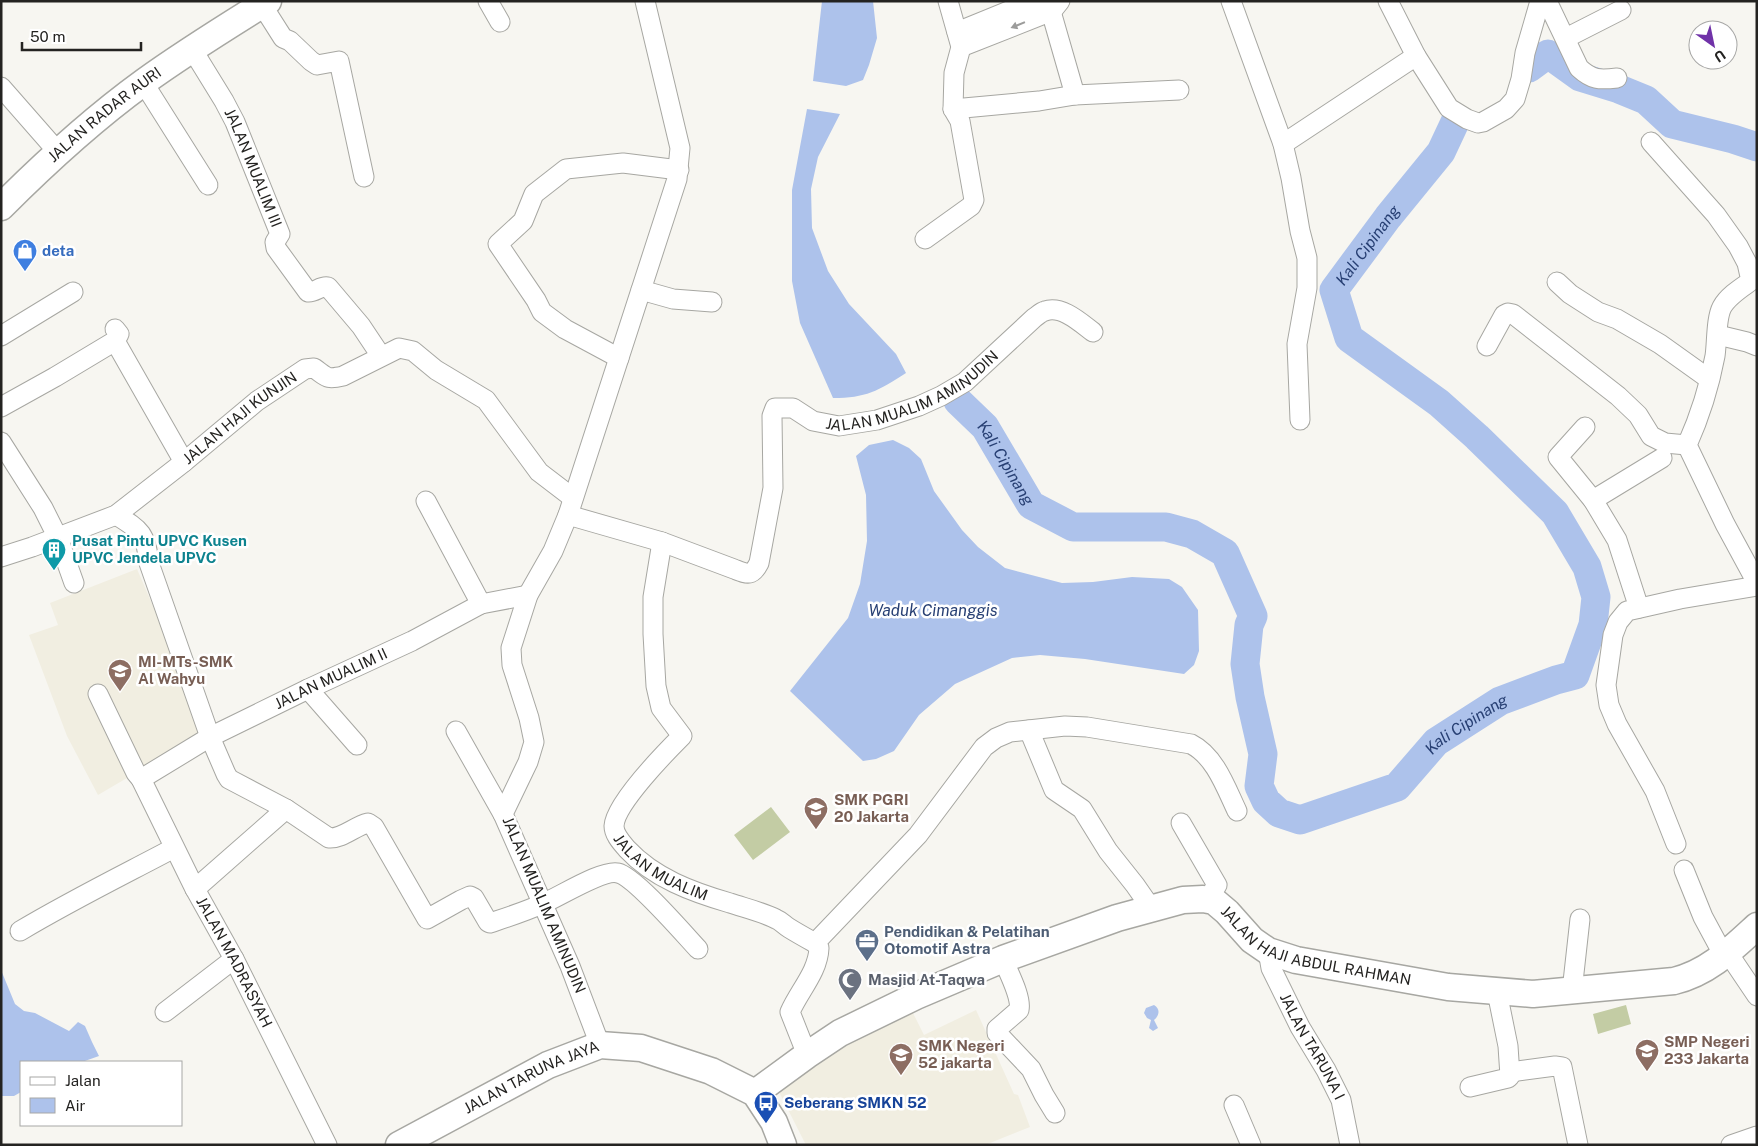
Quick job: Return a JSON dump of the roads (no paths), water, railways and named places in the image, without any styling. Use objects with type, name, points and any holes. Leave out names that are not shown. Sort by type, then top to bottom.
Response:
[{"type":"street","points":[[488,1],[500,22]]},
{"type":"street","name":"JALAN MUALIM AMINUDIN","points":[[600,1045],[570,966],[503,814],[528,762],[534,742],[529,718],[512,665],[511,648],[528,595],[553,551],[570,507],[678,170],[680,148],[645,1]]},
{"type":"street","points":[[925,239],[971,206],[974,200],[960,121],[953,109],[954,73],[959,40],[948,1]]},
{"type":"street","points":[[959,40],[1034,1]]},
{"type":"street","points":[[1231,1],[1283,144],[1307,258],[1307,288],[1297,344],[1300,420]]},
{"type":"street","points":[[1388,1],[1416,56],[1449,108],[1472,122],[1478,123],[1506,110],[1515,99],[1521,79],[1525,53],[1540,1]]},
{"type":"street","points":[[1547,1],[1579,68],[1587,75],[1600,80],[1617,78]]},
{"type":"street","points":[[265,3],[283,38],[290,41],[310,62],[317,65],[339,61],[364,177]]},
{"type":"street","name":"JALAN RADAR AURI","points":[[1,206],[58,152],[144,82],[265,3]]},
{"type":"street","points":[[959,40],[1053,4],[1074,95]]},
{"type":"street","points":[[1566,38],[1621,10]]},
{"type":"street","name":"JALAN MUALIM III","points":[[192,49],[224,100],[235,122],[280,234],[275,242],[276,248],[308,292],[315,291],[324,286],[328,287],[361,326],[381,356]]},
{"type":"street","points":[[1283,144],[1416,56]]},
{"type":"street","points":[[144,82],[208,185]]},
{"type":"street","points":[[1,87],[58,152]]},
{"type":"street","points":[[953,109],[1038,101],[1074,95],[1178,90]]},
{"type":"street","points":[[1651,142],[1716,216],[1738,246],[1754,280],[1740,289],[1722,306],[1702,411],[1687,445],[1757,584],[1639,608],[1625,613],[1613,635],[1606,685],[1606,695],[1617,724],[1658,797],[1676,844]]},
{"type":"street","points":[[619,358],[565,329],[542,312],[498,244],[523,221],[534,194],[566,169],[623,163],[678,170]]},
{"type":"street","points":[[1557,282],[1570,294],[1598,312],[1617,319],[1660,344],[1709,379]]},
{"type":"street","points":[[641,290],[672,299],[712,302]]},
{"type":"street","points":[[1,336],[73,292]]},
{"type":"street","name":"JALAN MUALIM AMINUDIN","points":[[570,507],[746,573],[756,569],[759,563],[773,488],[773,410],[785,408],[813,421],[831,426],[846,426],[877,420],[919,406],[965,382],[1034,318],[1045,311],[1058,310],[1069,315],[1093,332]]},
{"type":"street","points":[[1487,346],[1504,315],[1508,313],[1513,314],[1618,396],[1638,415],[1651,436],[1665,443],[1687,445]]},
{"type":"street","points":[[1,407],[55,377],[115,335],[184,462]]},
{"type":"street","points":[[1718,335],[1757,346]]},
{"type":"street","name":"JALAN HAJI KUNJIN","points":[[1,557],[58,538],[116,515],[184,462],[257,401],[305,368],[314,368],[325,377],[335,378],[362,368],[381,356],[399,348],[408,349],[436,370],[490,403],[538,472],[570,507]]},
{"type":"street","points":[[1585,427],[1558,458],[1593,500],[1617,540],[1639,608]]},
{"type":"street","points":[[1,442],[39,500],[58,538],[74,583]]},
{"type":"street","points":[[1593,500],[1662,458]]},
{"type":"street","points":[[426,501],[481,604]]},
{"type":"street","points":[[116,515],[135,526],[146,542],[148,563],[210,737],[226,774],[278,815],[329,838],[336,839],[359,825],[368,823],[374,828],[427,919],[469,896],[474,898],[489,924],[543,904],[598,877],[613,872],[626,877],[653,900],[698,949]]},
{"type":"street","name":"JALAN MUALIM","points":[[662,542],[653,597],[654,667],[658,700],[661,708],[682,736],[651,767],[622,807],[614,825],[617,836],[639,861],[657,874],[699,893],[757,911],[815,943]]},
{"type":"street","name":"JALAN MUALIM II","points":[[141,780],[210,737],[412,641],[481,604],[528,595]]},
{"type":"street","points":[[308,689],[357,745]]},
{"type":"street","name":"JALAN MADRASYAH","points":[[98,694],[174,848],[234,960],[327,1145]]},
{"type":"street","points":[[808,1054],[790,1013],[811,975],[816,961],[819,948],[815,943],[918,835],[984,747],[1003,734],[1065,726],[1086,727],[1191,744],[1204,752],[1237,811]]},
{"type":"street","points":[[1029,730],[1054,790],[1082,809],[1108,851],[1151,908]]},
{"type":"street","points":[[456,731],[503,814]]},
{"type":"street","points":[[195,888],[278,815]]},
{"type":"street","points":[[1181,824],[1217,884],[1208,899]]},
{"type":"street","points":[[20,931],[69,902],[94,891],[174,848]]},
{"type":"street","points":[[1684,870],[1703,917],[1726,954],[1757,996]]},
{"type":"street","name":"JALAN HAJI ABDUL RAHMAN","points":[[755,1093],[840,1033],[916,996],[1003,959],[1117,918],[1183,900],[1208,899],[1221,907],[1252,940],[1268,951],[1296,960],[1448,988],[1533,994],[1674,982],[1700,971],[1726,954],[1757,926]]},
{"type":"street","points":[[1572,991],[1580,919]]},
{"type":"street","name":"JALAN TARUNA I","points":[[1268,951],[1268,958],[1272,968],[1300,1027],[1326,1070],[1341,1100],[1350,1145]]},
{"type":"street","points":[[1003,959],[1020,1007],[997,1029],[997,1033],[1031,1068],[1055,1113]]},
{"type":"street","points":[[165,1012],[234,960]]},
{"type":"street","points":[[1470,1087],[1508,1078],[1510,1072],[1508,1046],[1497,992]]},
{"type":"street","name":"JALAN TARUNA JAYA","points":[[399,1145],[548,1065],[600,1045],[641,1048],[711,1071],[755,1093]]},
{"type":"street","points":[[1510,1072],[1555,1066],[1562,1067],[1578,1145]]},
{"type":"street","points":[[755,1093],[774,1122],[783,1145]]},
{"type":"street","points":[[1234,1105],[1251,1145]]},
{"type":"street","points":[[1731,1145],[1757,1136]]},
{"type":"water","points":[[822,1],[873,1],[877,38],[863,80],[846,86],[813,81]]},
{"type":"water","points":[[807,109],[840,114],[818,157],[811,189],[812,228],[828,271],[849,304],[896,354],[906,373],[879,389],[854,397],[833,398],[800,323],[792,281],[792,190]]},
{"type":"water","name":"Waduk Cimanggis","points":[[893,440],[909,448],[921,459],[934,491],[962,530],[978,547],[1005,568],[1062,583],[1093,582],[1132,577],[1169,579],[1182,587],[1198,610],[1199,651],[1194,665],[1184,674],[1085,659],[1040,655],[1012,658],[955,684],[919,715],[894,751],[876,759],[863,761],[790,691],[848,618],[860,584],[867,541],[866,495],[856,456],[869,445]]},
{"type":"water","points":[[1,970],[15,1004],[24,1011],[35,1013],[69,1031],[78,1022],[85,1026],[99,1056],[85,1061],[20,1061],[20,1093],[14,1096],[1,1096]]},
{"type":"water","points":[[1154,1005],[1158,1010],[1158,1015],[1154,1020],[1158,1028],[1153,1031],[1149,1028],[1151,1020],[1144,1013],[1146,1008]]},
{"type":"waterway","name":"Kali Cipinang","points":[[1529,68],[1548,54],[1580,77],[1619,89],[1646,100],[1672,124],[1757,147]]},
{"type":"waterway","name":"Kali Cipinang","points":[[958,401],[985,427],[1031,505],[1073,527],[1166,527],[1192,534],[1225,553],[1253,616],[1249,625],[1245,664],[1250,697],[1263,754],[1259,786],[1266,801],[1279,813],[1300,820],[1397,787],[1436,742],[1500,701],[1575,675],[1593,625],[1596,597],[1587,567],[1555,513],[1439,403],[1349,338],[1334,290],[1388,217],[1441,152],[1456,120]]},
{"type":"place","name":"deta","points":[[25,272]]},
{"type":"place","name":"Pusat Pintu UPVC Kusen UPVC Jendela UPVC","points":[[54,571]]},
{"type":"place","name":"MI-MTs-SMK Al Wahyu","points":[[120,692]]},
{"type":"place","name":"SMK PGRI 20 Jakarta","points":[[816,830]]},
{"type":"place","name":"Pendidikan & Pelatihan Otomotif Astra","points":[[867,962]]},
{"type":"place","name":"Masjid At-Taqwa","points":[[850,1001]]},
{"type":"place","name":"SMP Negeri 233 Jakarta","points":[[1647,1072]]},
{"type":"place","name":"SMK Negeri 52 jakarta","points":[[901,1076]]},
{"type":"place","name":"Seberang SMKN 52","points":[[766,1124]]}]
